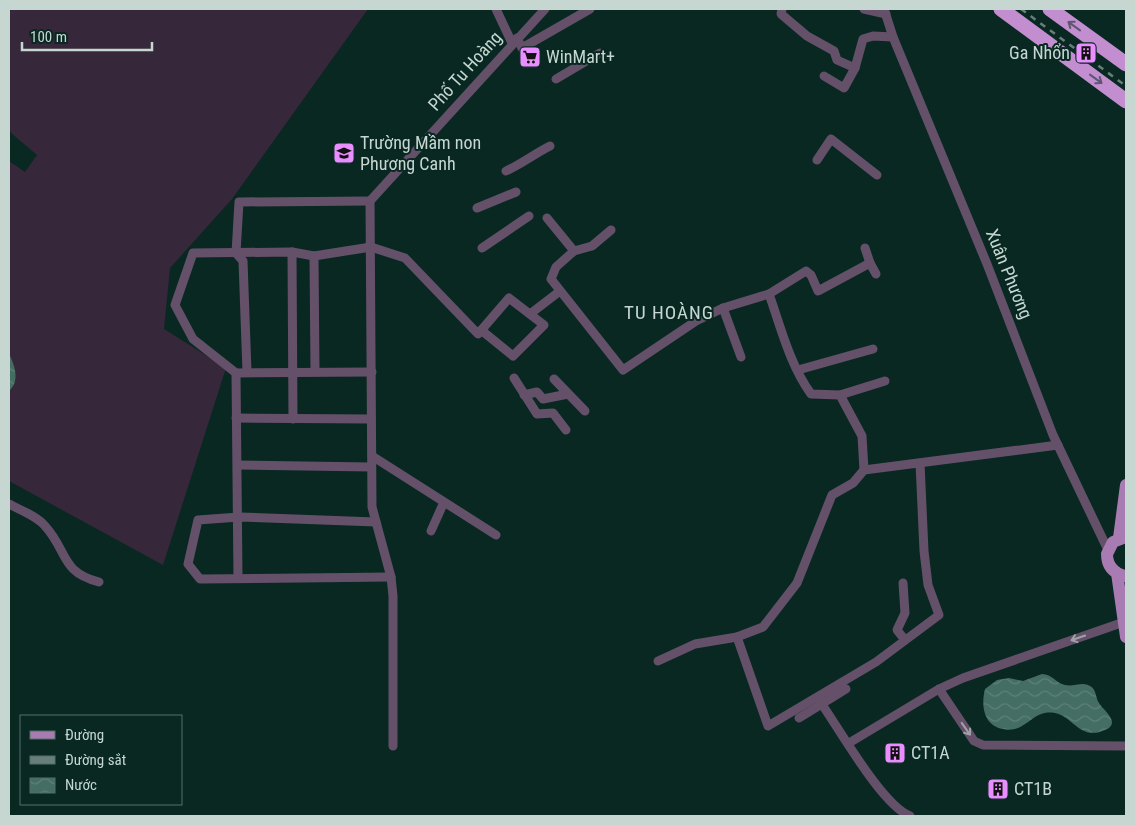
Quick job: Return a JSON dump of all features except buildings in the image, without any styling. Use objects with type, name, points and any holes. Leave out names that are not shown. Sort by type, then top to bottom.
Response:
[{"type":"highway","points":[[1000,9],[1126,101]]},
{"type":"highway","points":[[1050,9],[1126,64]]},
{"type":"main road","points":[[1126,485],[1122,537],[1108,550],[1107,560],[1110,567],[1122,575],[1126,637]]},
{"type":"street","points":[[496,9],[514,41],[522,48],[590,9]]},
{"type":"street","name":"Phố Tu Hoàng","points":[[370,201],[545,9]]},
{"type":"street","points":[[782,9],[781,14],[807,36],[834,51],[838,60],[855,68]]},
{"type":"street","points":[[864,9],[885,11]]},
{"type":"street","name":"Xuân Phương","points":[[885,11],[1058,445],[1108,550]]},
{"type":"street","points":[[824,76],[844,88],[855,68],[863,40],[874,36],[894,37]]},
{"type":"street","points":[[556,78],[600,53]]},
{"type":"street","points":[[817,160],[831,140],[877,175]]},
{"type":"street","points":[[506,171],[521,165],[533,154],[550,146]]},
{"type":"street","points":[[477,208],[516,192]]},
{"type":"street","points":[[247,372],[243,261],[236,253],[239,202],[370,201],[372,507],[391,577],[393,596],[394,746]]},
{"type":"street","points":[[482,248],[528,216]]},
{"type":"street","points":[[547,218],[574,251]]},
{"type":"street","points":[[610,230],[592,246],[574,251],[556,266],[551,279],[623,370],[696,321],[723,308],[768,294],[806,271],[811,275],[818,291],[870,263]]},
{"type":"street","points":[[372,372],[293,371],[236,373],[193,338],[175,306],[193,253],[292,252],[314,256],[370,247],[405,258],[463,321],[478,334],[481,330],[509,298],[544,325],[513,356],[481,330]]},
{"type":"street","points":[[865,248],[876,274]]},
{"type":"street","points":[[292,252],[293,419]]},
{"type":"street","points":[[314,256],[315,371]]},
{"type":"street","points":[[530,314],[560,290]]},
{"type":"street","points":[[768,294],[798,370],[811,394],[840,395],[885,381]]},
{"type":"street","points":[[723,308],[741,357]]},
{"type":"street","points":[[798,370],[874,349]]},
{"type":"street","points":[[236,373],[239,517],[238,578]]},
{"type":"street","points":[[514,378],[537,414],[553,413],[566,430]]},
{"type":"street","points":[[554,379],[585,411]]},
{"type":"street","points":[[524,395],[537,392],[543,399],[568,394]]},
{"type":"street","points":[[840,395],[862,436],[864,470]]},
{"type":"street","points":[[236,418],[371,419]]},
{"type":"street","points":[[658,661],[695,644],[736,637],[763,627],[797,583],[832,495],[853,482],[864,470],[1058,445]]},
{"type":"street","points":[[372,456],[496,535]]},
{"type":"street","points":[[736,637],[768,726],[876,662],[939,615],[928,585],[920,494],[920,463]]},
{"type":"street","points":[[238,465],[371,468]]},
{"type":"street","points":[[431,530],[444,502]]},
{"type":"street","points":[[9,504],[45,525],[76,573],[84,578],[99,582]]},
{"type":"street","points":[[376,522],[239,517],[198,520],[188,564],[200,579],[391,577]]},
{"type":"street","points":[[903,583],[905,613],[897,630],[905,640]]},
{"type":"street","points":[[849,743],[939,689],[963,678],[1124,622]]},
{"type":"street","points":[[799,718],[846,689]]},
{"type":"street","points":[[939,689],[974,740],[984,745],[1126,746]]},
{"type":"street","points":[[821,703],[879,787],[902,813],[910,816]]},
{"type":"shaded area","points":[[9,9],[368,9],[232,199],[170,268],[164,329],[226,368],[163,565],[9,481],[9,161],[25,172],[37,155],[11,133],[9,127]]},
{"type":"water","points":[[9,354],[15,368],[15,378],[9,391]]},
{"type":"water","points":[[1042,674],[1049,675],[1065,685],[1085,684],[1091,686],[1099,703],[1112,720],[1110,727],[1096,733],[1089,733],[1083,731],[1062,715],[1055,713],[1044,713],[1023,726],[1008,730],[996,727],[987,719],[983,701],[985,689],[997,680],[1009,678],[1023,681]]},
{"type":"railway","points":[[1021,9],[1126,86]]},
{"type":"place","name":"Ga Nhổn","points":[[1086,53]]},
{"type":"place","name":"WinMart+","points":[[530,57]]},
{"type":"place","name":"Trường Mầm non Phương Canh","points":[[344,153]]},
{"type":"place","name":"CT1A","points":[[895,753]]},
{"type":"place","name":"CT1B","points":[[998,789]]},
{"type":"district","name":"TU HOÀNG","points":[[669,312]]}]
